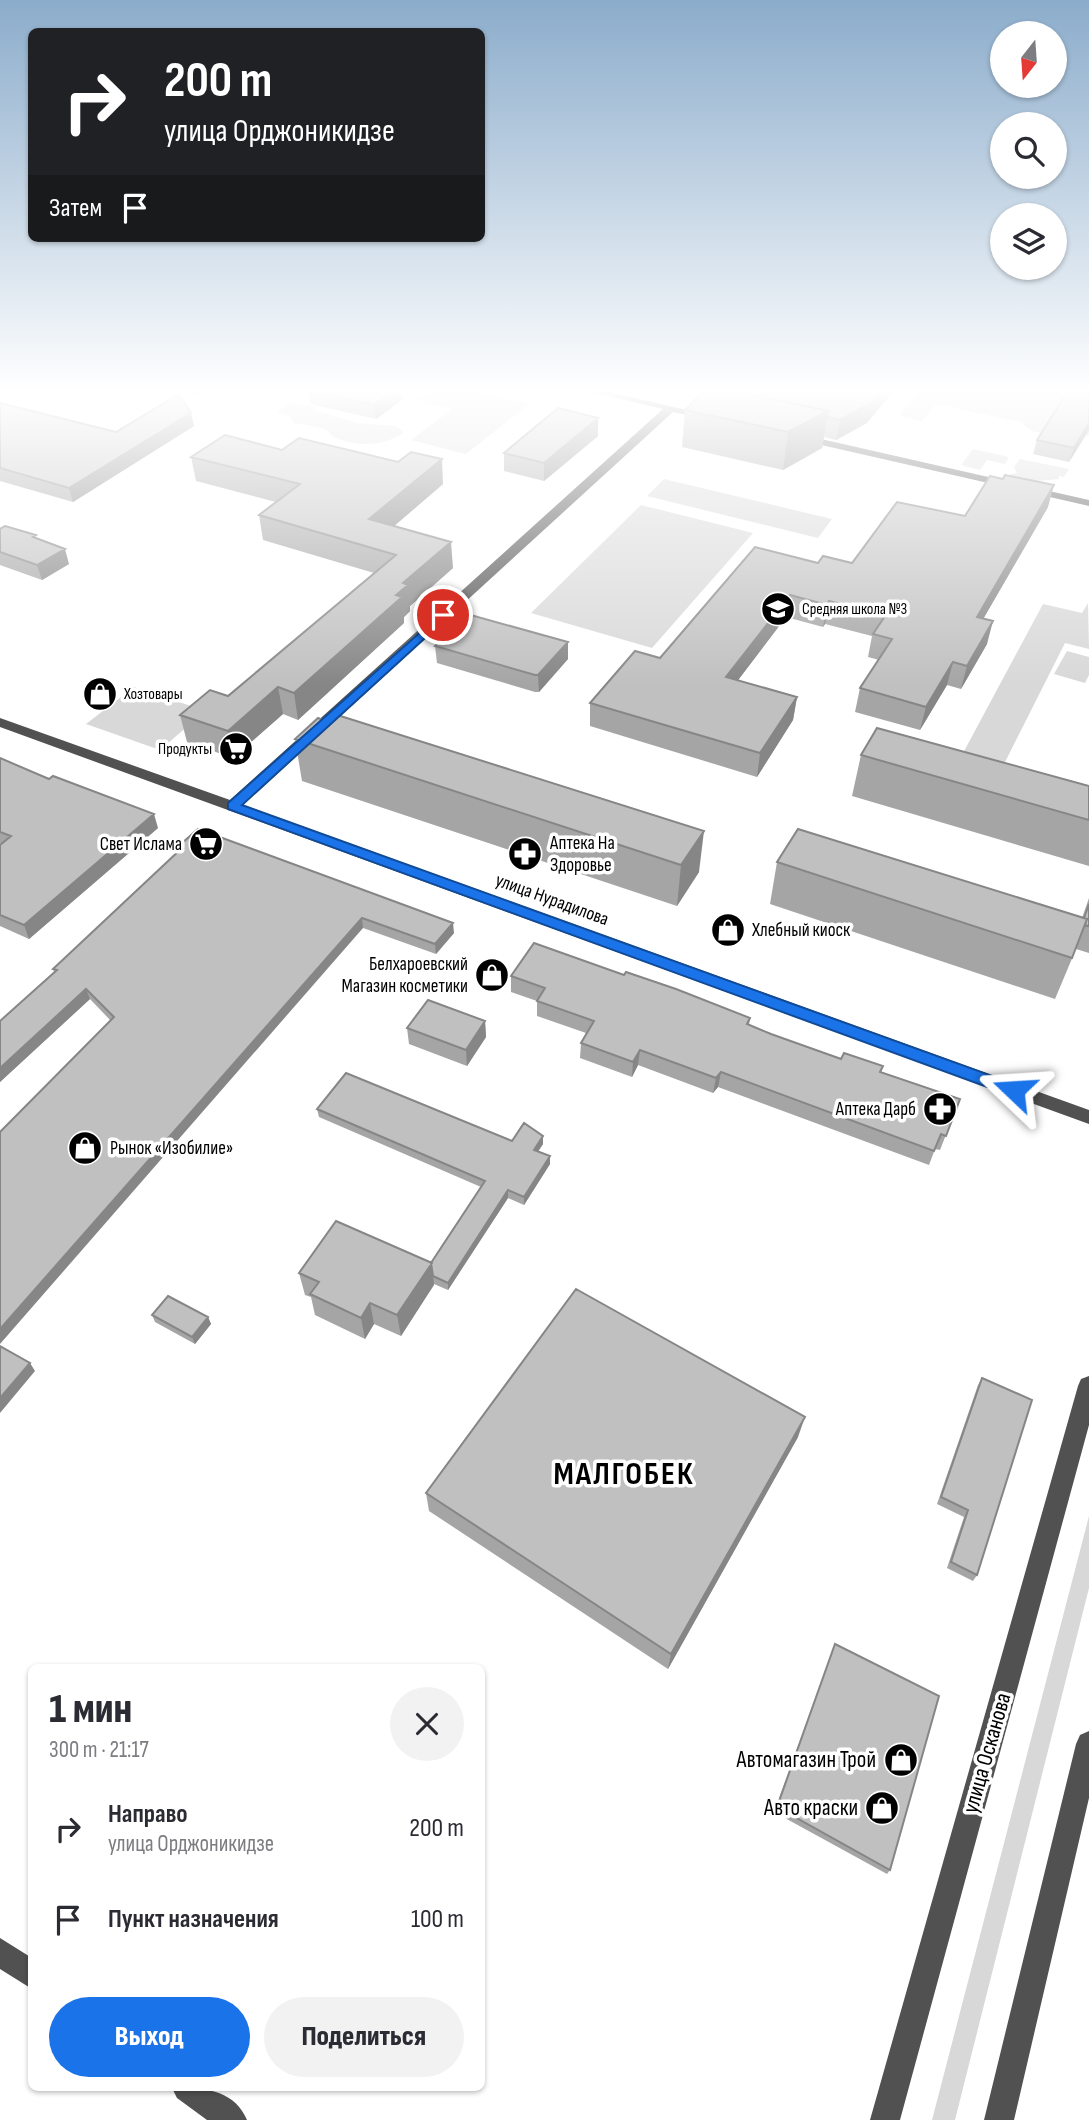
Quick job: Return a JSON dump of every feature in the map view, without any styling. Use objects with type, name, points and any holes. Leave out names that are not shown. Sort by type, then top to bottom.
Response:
[{"type":"street","points":[[233,806],[584,487]]},
{"type":"street","points":[[1019,487],[1089,503]]},
{"type":"street","name":"улица Нурадилова","points":[[0,722],[1089,1118]]},
{"type":"street","name":"улица Осканова","points":[[884,2120],[1089,1386]]},
{"type":"street","points":[[999,2120],[1089,1744]]},
{"type":"street","points":[[0,1952],[28,1972]]},
{"type":"street","points":[[191,2091],[232,2120]]},
{"type":"shaded area","points":[[656,487],[697,487],[832,519],[818,538],[647,496]]},
{"type":"shaded area","points":[[641,505],[753,533],[652,648],[531,613]]},
{"type":"shaded area","points":[[1088,603],[1089,649],[1065,643],[1003,766],[962,755],[1043,604],[1082,613]]},
{"type":"shaded area","points":[[1067,651],[1089,657],[1089,675],[1085,683],[1054,674]]},
{"type":"shaded area","points":[[134,687],[197,708],[196,719],[160,750],[86,724]]},
{"type":"shaded area","points":[[1089,1516],[1089,1588],[955,2120],[932,2120]]},
{"type":"building","points":[[296,487],[408,487],[369,519],[451,542],[403,583],[408,585],[396,595],[402,597],[294,693],[278,687],[228,731],[180,715],[210,690],[228,696],[396,555],[259,515]]},
{"type":"building","points":[[983,487],[1053,487],[977,617],[993,621],[967,666],[953,662],[926,707],[860,688],[892,639],[873,634],[885,616],[829,601],[827,605],[790,595],[726,677],[797,697],[760,753],[590,703],[635,651],[660,658],[755,547],[818,563],[823,556],[852,563],[897,502],[965,516]]},
{"type":"building","points":[[5,526],[36,535],[33,537],[65,549],[37,565],[0,552],[0,529]]},
{"type":"building","points":[[467,614],[568,642],[538,675],[435,646]]},
{"type":"building","points":[[331,713],[704,831],[681,865],[295,739],[318,718],[323,720]]},
{"type":"building","points":[[877,728],[1089,786],[1089,820],[861,755]]},
{"type":"building","points":[[0,758],[49,779],[53,776],[154,814],[24,925],[0,915],[0,845],[11,836],[0,832]]},
{"type":"building","name":"Рынок «Изобилие»","points":[[198,829],[453,923],[435,944],[362,918],[0,1329],[0,1132],[114,1017],[86,989],[0,1068],[0,1021],[57,970],[53,969],[183,847],[181,844]]},
{"type":"building","points":[[798,829],[1087,919],[1072,958],[777,862]]},
{"type":"building","points":[[1089,904],[1089,926],[1085,925],[1087,919],[1084,918]]},
{"type":"building","points":[[534,943],[624,975],[626,972],[676,989],[750,1018],[747,1024],[771,1034],[841,1059],[844,1053],[883,1066],[880,1072],[960,1099],[946,1136],[941,1134],[934,1151],[721,1072],[716,1078],[640,1050],[633,1062],[581,1043],[594,1021],[537,1001],[545,988],[511,976]]},
{"type":"building","points":[[428,1000],[485,1021],[466,1050],[407,1028]]},
{"type":"building","points":[[346,1073],[512,1141],[524,1123],[543,1136],[534,1150],[550,1156],[524,1197],[508,1190],[448,1283],[433,1276],[431,1263],[485,1181],[317,1109]]},
{"type":"building","points":[[336,1221],[432,1263],[397,1315],[370,1303],[361,1318],[310,1294],[319,1282],[299,1273]]},
{"type":"building","points":[[576,1289],[805,1417],[671,1654],[426,1493]]},
{"type":"building","points":[[168,1296],[208,1317],[192,1337],[152,1315]]},
{"type":"building","points":[[0,1346],[30,1363],[0,1398]]},
{"type":"building","points":[[982,1378],[1032,1400],[977,1575],[951,1562],[968,1510],[941,1497]]},
{"type":"building","points":[[835,1644],[939,1696],[890,1870],[777,1807]]},
{"type":"place","name":"Средняя школа №3","points":[[778,609]]},
{"type":"place","name":"Хозтовары","points":[[100,694]]},
{"type":"place","name":"Продукты","points":[[236,749]]},
{"type":"place","name":"Свет Ислама","points":[[206,844]]},
{"type":"place","name":"Аптека На Здоровье","points":[[525,854]]},
{"type":"place","name":"Хлебный киоск","points":[[728,930]]},
{"type":"place","name":"Белхароевский Магазин косметики","points":[[492,975]]},
{"type":"place","name":"Аптека Дарб","points":[[940,1109]]},
{"type":"place","name":"Рынок «Изобилие»","points":[[85,1148]]},
{"type":"place","name":"Автомагазин Трой","points":[[901,1760]]},
{"type":"place","name":"Авто краски","points":[[882,1808]]},
{"type":"district","name":"МАЛГОБЕК","points":[[624,1474]]},
{"type":"route","points":[[443,615],[233,806],[1014,1090]]}]
